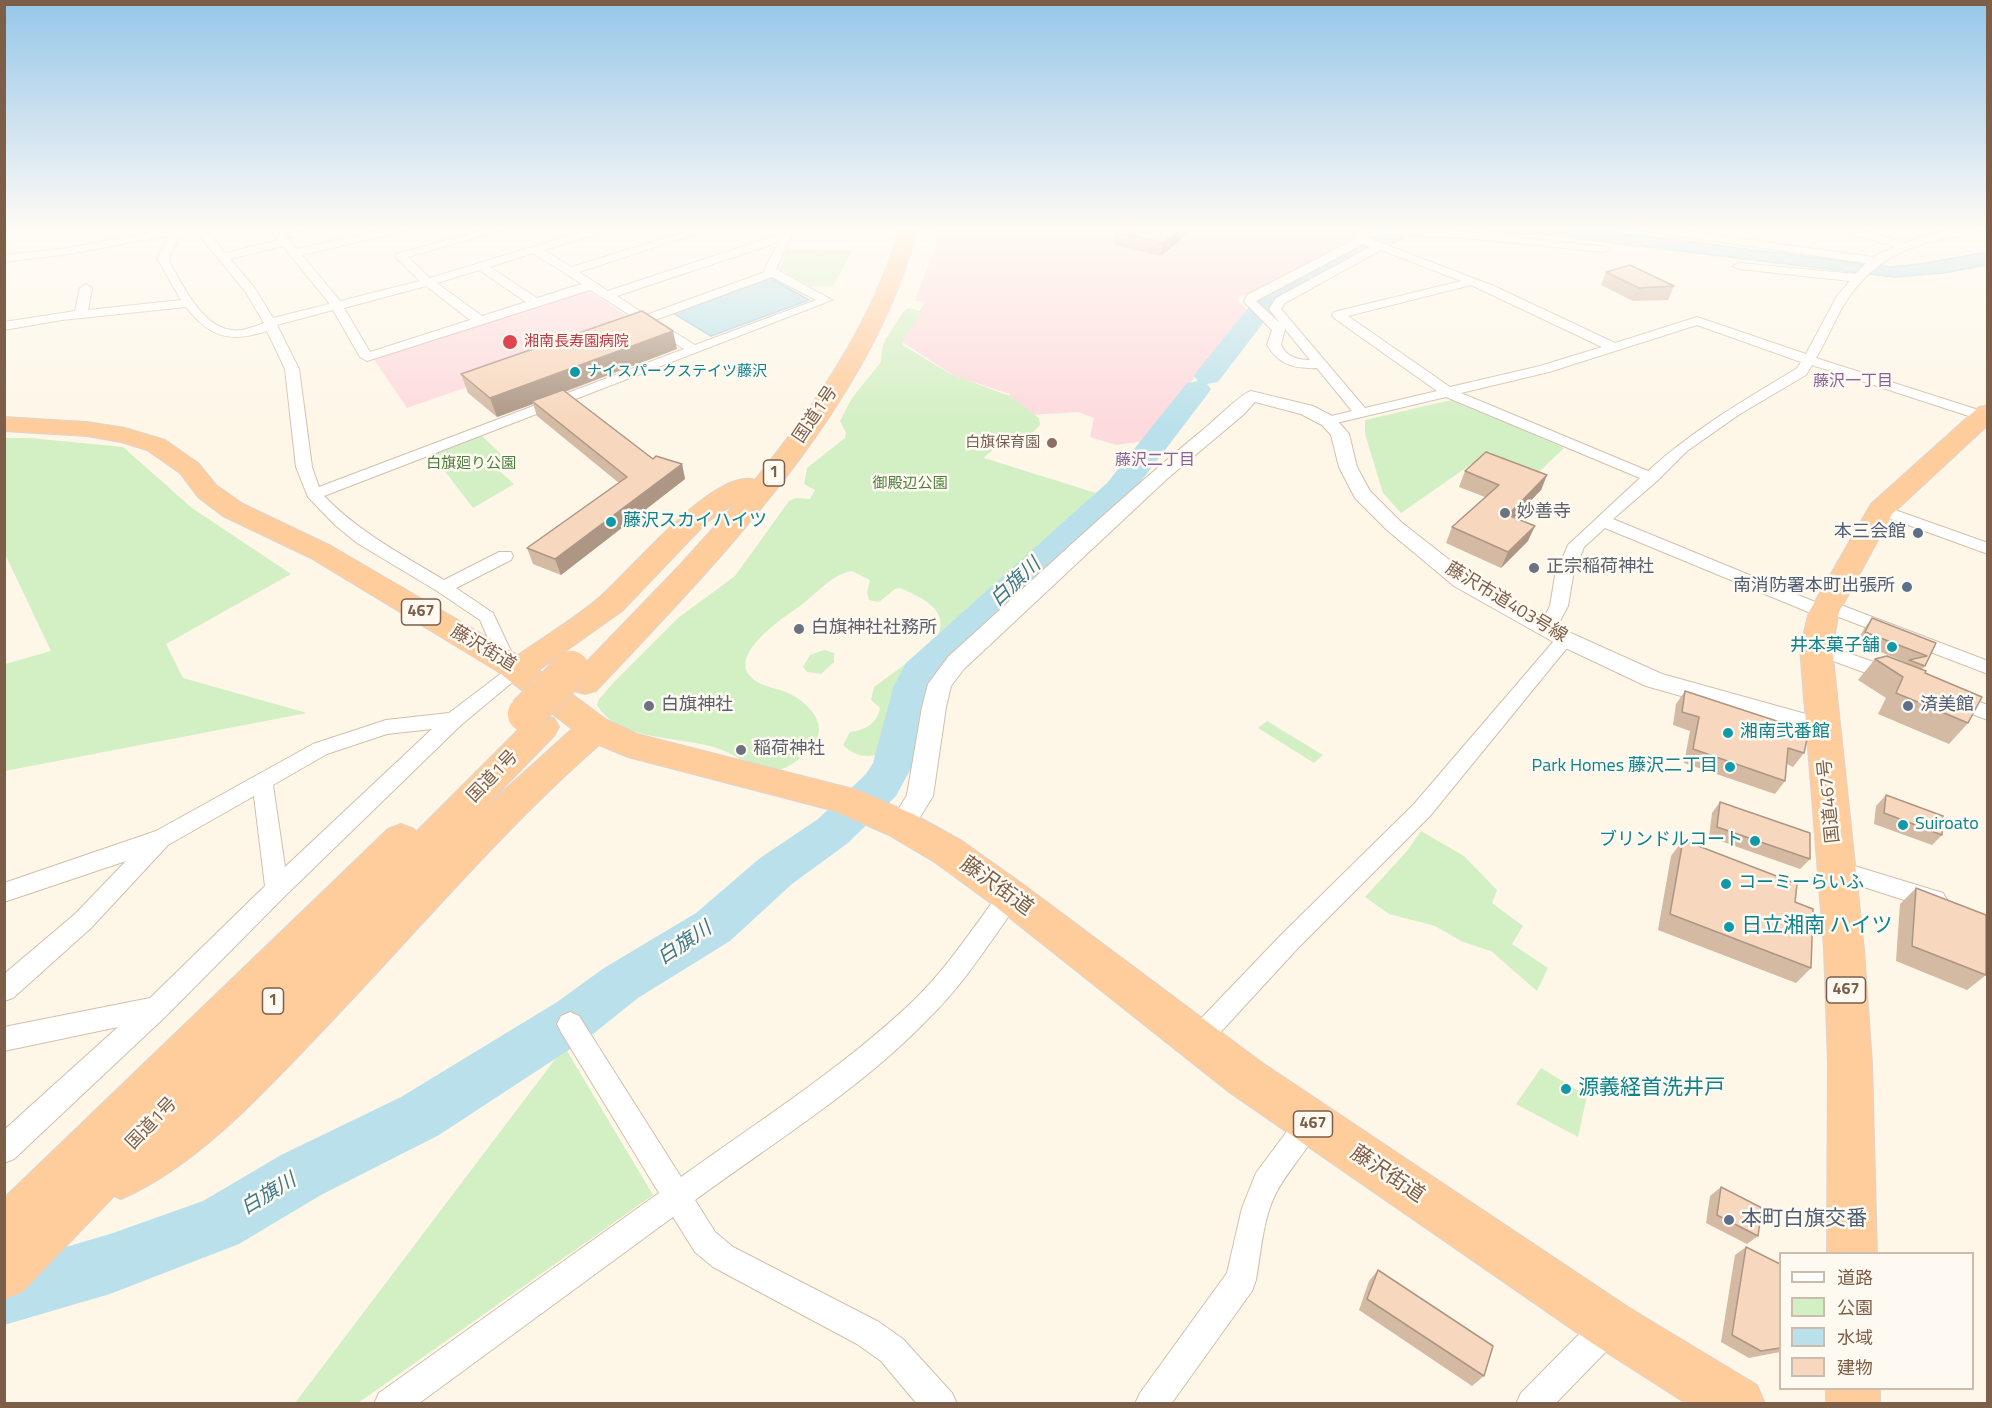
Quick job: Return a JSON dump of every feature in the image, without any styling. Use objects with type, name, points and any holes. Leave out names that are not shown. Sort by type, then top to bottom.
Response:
[{"type":"highway","name":"国道1号","points":[[578,676],[746,484],[793,422],[845,341],[870,293]]},
{"type":"highway","name":"国道1号","points":[[4,1233],[732,525],[809,427],[855,354],[886,293]]},
{"type":"highway","name":"国道467号","points":[[1852,1252],[1850,1063],[1838,870],[1822,727],[1816,648],[1826,609],[1881,510],[1985,414]]},
{"type":"highway","name":"藤沢街道","points":[[4,424],[87,429],[125,435],[156,445],[189,468],[207,491],[233,510],[321,552],[513,666],[595,729],[628,744],[872,812],[949,852],[1010,896],[1245,1077],[1610,1325],[1738,1404]]},
{"type":"highway","points":[[513,666],[611,604],[697,516],[746,484]]},
{"type":"highway","name":"国道1号","points":[[4,1274],[534,720]]},
{"type":"highway","points":[[63,1214],[158,1150],[236,1089],[332,993],[475,841],[563,756],[595,729]]},
{"type":"street","points":[[81,314],[85,293]]},
{"type":"street","points":[[183,293],[198,315],[214,328],[228,334],[387,293]]},
{"type":"street","points":[[4,1149],[157,1008],[277,889],[513,666],[487,617],[443,586],[363,538],[341,522],[314,494],[304,468],[292,369],[271,324],[252,293]]},
{"type":"street","points":[[325,293],[368,357],[568,293]]},
{"type":"street","points":[[442,293],[480,321]]},
{"type":"street","points":[[521,293],[536,303]]},
{"type":"street","points":[[604,293],[694,350]]},
{"type":"street","points":[[607,295],[614,293]]},
{"type":"street","points":[[646,319],[719,293]]},
{"type":"street","points":[[314,494],[826,300],[812,293]]},
{"type":"street","points":[[1259,293],[1250,302],[1279,329],[1274,345],[1280,355],[1292,363],[1319,364]]},
{"type":"street","points":[[1295,293],[1280,301],[1275,309],[1362,414]]},
{"type":"street","points":[[1428,293],[1338,315],[1449,393],[1652,478]]},
{"type":"street","points":[[1497,293],[1547,313],[1613,347]]},
{"type":"street","points":[[1198,1039],[1290,941],[1422,810],[1556,634],[1564,576],[1570,555],[1576,545],[1652,478],[1682,448],[1735,411],[1793,377],[1809,360],[1846,293]]},
{"type":"street","points":[[4,326],[81,314],[190,303]]},
{"type":"street","points":[[872,812],[920,796],[934,707],[940,684],[956,663],[1161,474],[1237,411],[1251,396],[1307,410],[1328,421],[1449,393],[1613,347],[1701,317],[1809,360],[1985,414]]},
{"type":"street","name":"藤沢市道403号線","points":[[1328,421],[1340,434],[1348,467],[1362,494],[1394,526],[1456,578],[1556,634],[1654,680],[1822,727]]},
{"type":"street","points":[[1881,510],[1988,549]]},
{"type":"street","points":[[1603,520],[1826,609],[1988,668]]},
{"type":"street","points":[[443,586],[505,556]]},
{"type":"street","points":[[1816,648],[1913,684]]},
{"type":"street","points":[[1933,692],[1988,713]]},
{"type":"street","points":[[4,893],[164,837],[320,749],[386,727],[454,720]]},
{"type":"street","points":[[262,780],[277,889]]},
{"type":"street","points":[[4,990],[83,921],[164,837]]},
{"type":"street","points":[[1838,870],[1920,894],[1952,907]]},
{"type":"street","points":[[390,1404],[859,1065],[920,1011],[953,975],[1010,896]]},
{"type":"street","points":[[4,1039],[157,1008]]},
{"type":"street","points":[[570,1024],[705,1242],[723,1257],[868,1333],[892,1350],[941,1404]]},
{"type":"street","points":[[1151,1404],[1240,1280],[1256,1208],[1266,1183],[1298,1140],[1308,1121]]},
{"type":"street","points":[[1532,1404],[1610,1325]]},
{"type":"shaded area","name":"湘南長寿園病院","points":[[578,293],[591,293],[643,326],[407,408],[373,358]]},
{"type":"shaded area","points":[[918,293],[1250,293],[1239,298],[1240,303],[1248,311],[1143,441],[1116,445],[1090,437],[1094,418],[1078,412],[1030,415],[1006,400],[1010,394],[954,376],[899,340],[925,303],[915,300]]},
{"type":"green space","name":"御殿辺公園","points":[[909,308],[922,312],[902,341],[903,345],[950,374],[1010,396],[1039,418],[1040,425],[1023,441],[1011,447],[993,450],[984,458],[1096,493],[1029,561],[1001,586],[970,608],[916,667],[908,677],[896,705],[894,724],[887,739],[887,748],[881,754],[861,755],[851,752],[843,745],[850,732],[865,728],[876,718],[880,708],[871,700],[874,687],[934,643],[941,623],[939,615],[927,602],[900,588],[895,589],[879,602],[869,600],[867,593],[870,580],[852,571],[831,580],[771,627],[752,647],[747,658],[746,668],[751,677],[763,685],[783,691],[802,701],[817,719],[819,734],[816,741],[803,756],[790,765],[778,770],[765,770],[717,748],[635,732],[607,717],[597,705],[599,699],[615,681],[678,618],[735,576],[789,501],[795,498],[810,499],[815,490],[804,484],[807,468],[845,438],[846,433],[840,421],[852,398],[881,362],[885,340],[904,311]]},
{"type":"green space","points":[[1455,399],[1564,448],[1533,478],[1485,458],[1470,465],[1401,513],[1383,493],[1365,434],[1365,420]]},
{"type":"green space","name":"白旗廻り公園","points":[[480,434],[509,462],[496,468],[514,484],[473,508],[431,453]]},
{"type":"green space","points":[[5,438],[30,438],[123,447],[192,508],[291,574],[166,644],[183,678],[307,713],[5,771],[5,664],[51,651],[5,554]]},
{"type":"green space","points":[[824,650],[834,653],[834,662],[821,674],[807,672],[803,667],[810,655]]},
{"type":"green space","points":[[1267,721],[1323,755],[1314,763],[1258,728]]},
{"type":"green space","points":[[1421,831],[1464,856],[1497,890],[1492,903],[1523,926],[1512,944],[1548,968],[1537,991],[1491,951],[1463,942],[1435,926],[1389,914],[1365,897],[1407,851]]},
{"type":"green space","points":[[567,1051],[653,1195],[358,1403],[295,1403],[556,1058]]},
{"type":"green space","points":[[1541,1068],[1587,1096],[1578,1137],[1516,1104]]},
{"type":"water","points":[[718,293],[796,293],[809,300],[711,336],[668,310]]},
{"type":"building","points":[[642,311],[673,331],[490,398],[461,374]]},
{"type":"building","points":[[563,390],[653,459],[656,456],[682,464],[555,559],[527,548],[627,477],[532,401]]},
{"type":"building","points":[[1486,452],[1547,475],[1508,515],[1535,526],[1508,552],[1452,527],[1499,485],[1465,471]]},
{"type":"building","points":[[1872,618],[1936,643],[1925,666],[1909,660],[1927,656],[1865,632]]},
{"type":"building","points":[[1887,656],[1982,697],[1968,723],[1896,693],[1903,677],[1875,659]]},
{"type":"building","points":[[1685,691],[1795,727],[1807,739],[1804,753],[1788,748],[1785,781],[1693,749],[1699,717],[1682,712]]},
{"type":"building","points":[[1886,795],[1943,816],[1942,835],[1884,813]]},
{"type":"building","points":[[1720,802],[1810,833],[1810,859],[1717,827]]},
{"type":"building","points":[[1683,840],[1797,884],[1795,902],[1813,909],[1811,968],[1670,914]]},
{"type":"building","points":[[1916,888],[1986,915],[1986,975],[1912,946]]},
{"type":"building","points":[[1721,1187],[1762,1208],[1758,1236],[1717,1215]]},
{"type":"building","points":[[1746,1247],[1779,1264],[1779,1348],[1761,1351],[1732,1335]]},
{"type":"building","points":[[1378,1270],[1493,1346],[1484,1376],[1367,1299]]},
{"type":"waterway","name":"白旗川","points":[[1208,376],[1267,301],[1283,293]]},
{"type":"waterway","name":"白旗川","points":[[4,1295],[110,1264],[219,1224],[301,1175],[420,1116],[575,1018],[621,983],[713,927],[776,871],[833,831],[881,785],[893,763],[912,688],[919,672],[936,654],[1118,490],[1197,389]]},
{"type":"place","name":"湘南長寿園病院","points":[[510,342]]},
{"type":"place","name":"ナイスパークステイツ藤沢","points":[[575,372]]},
{"type":"place","name":"白旗保育園","points":[[1052,443]]},
{"type":"place","name":"妙善寺","points":[[1505,513]]},
{"type":"place","name":"藤沢スカイハイツ","points":[[611,522]]},
{"type":"place","name":"本三会館","points":[[1918,533]]},
{"type":"place","name":"正宗稲荷神社","points":[[1534,568]]},
{"type":"place","name":"南消防署本町出張所","points":[[1907,587]]},
{"type":"place","name":"白旗神社社務所","points":[[799,629]]},
{"type":"place","name":"井本菓子舗","points":[[1892,647]]},
{"type":"place","name":"白旗神社","points":[[649,706]]},
{"type":"place","name":"済美館","points":[[1908,706]]},
{"type":"place","name":"湘南弐番館","points":[[1728,733]]},
{"type":"place","name":"稲荷神社","points":[[741,750]]},
{"type":"place","name":"Park Homes 藤沢二丁目","points":[[1730,767]]},
{"type":"place","name":"Suiroato","points":[[1903,825]]},
{"type":"place","name":"ブリンドルコート","points":[[1755,841]]},
{"type":"place","name":"コーミーらいふ","points":[[1726,884]]},
{"type":"place","name":"日立湘南 ハイツ","points":[[1729,927]]},
{"type":"place","name":"源義経首洗井戸","points":[[1566,1089]]},
{"type":"place","name":"本町白旗交番","points":[[1729,1220]]},
{"type":"district","name":"藤沢一丁目","points":[[1853,382]]},
{"type":"district","name":"藤沢二丁目","points":[[1155,461]]}]
